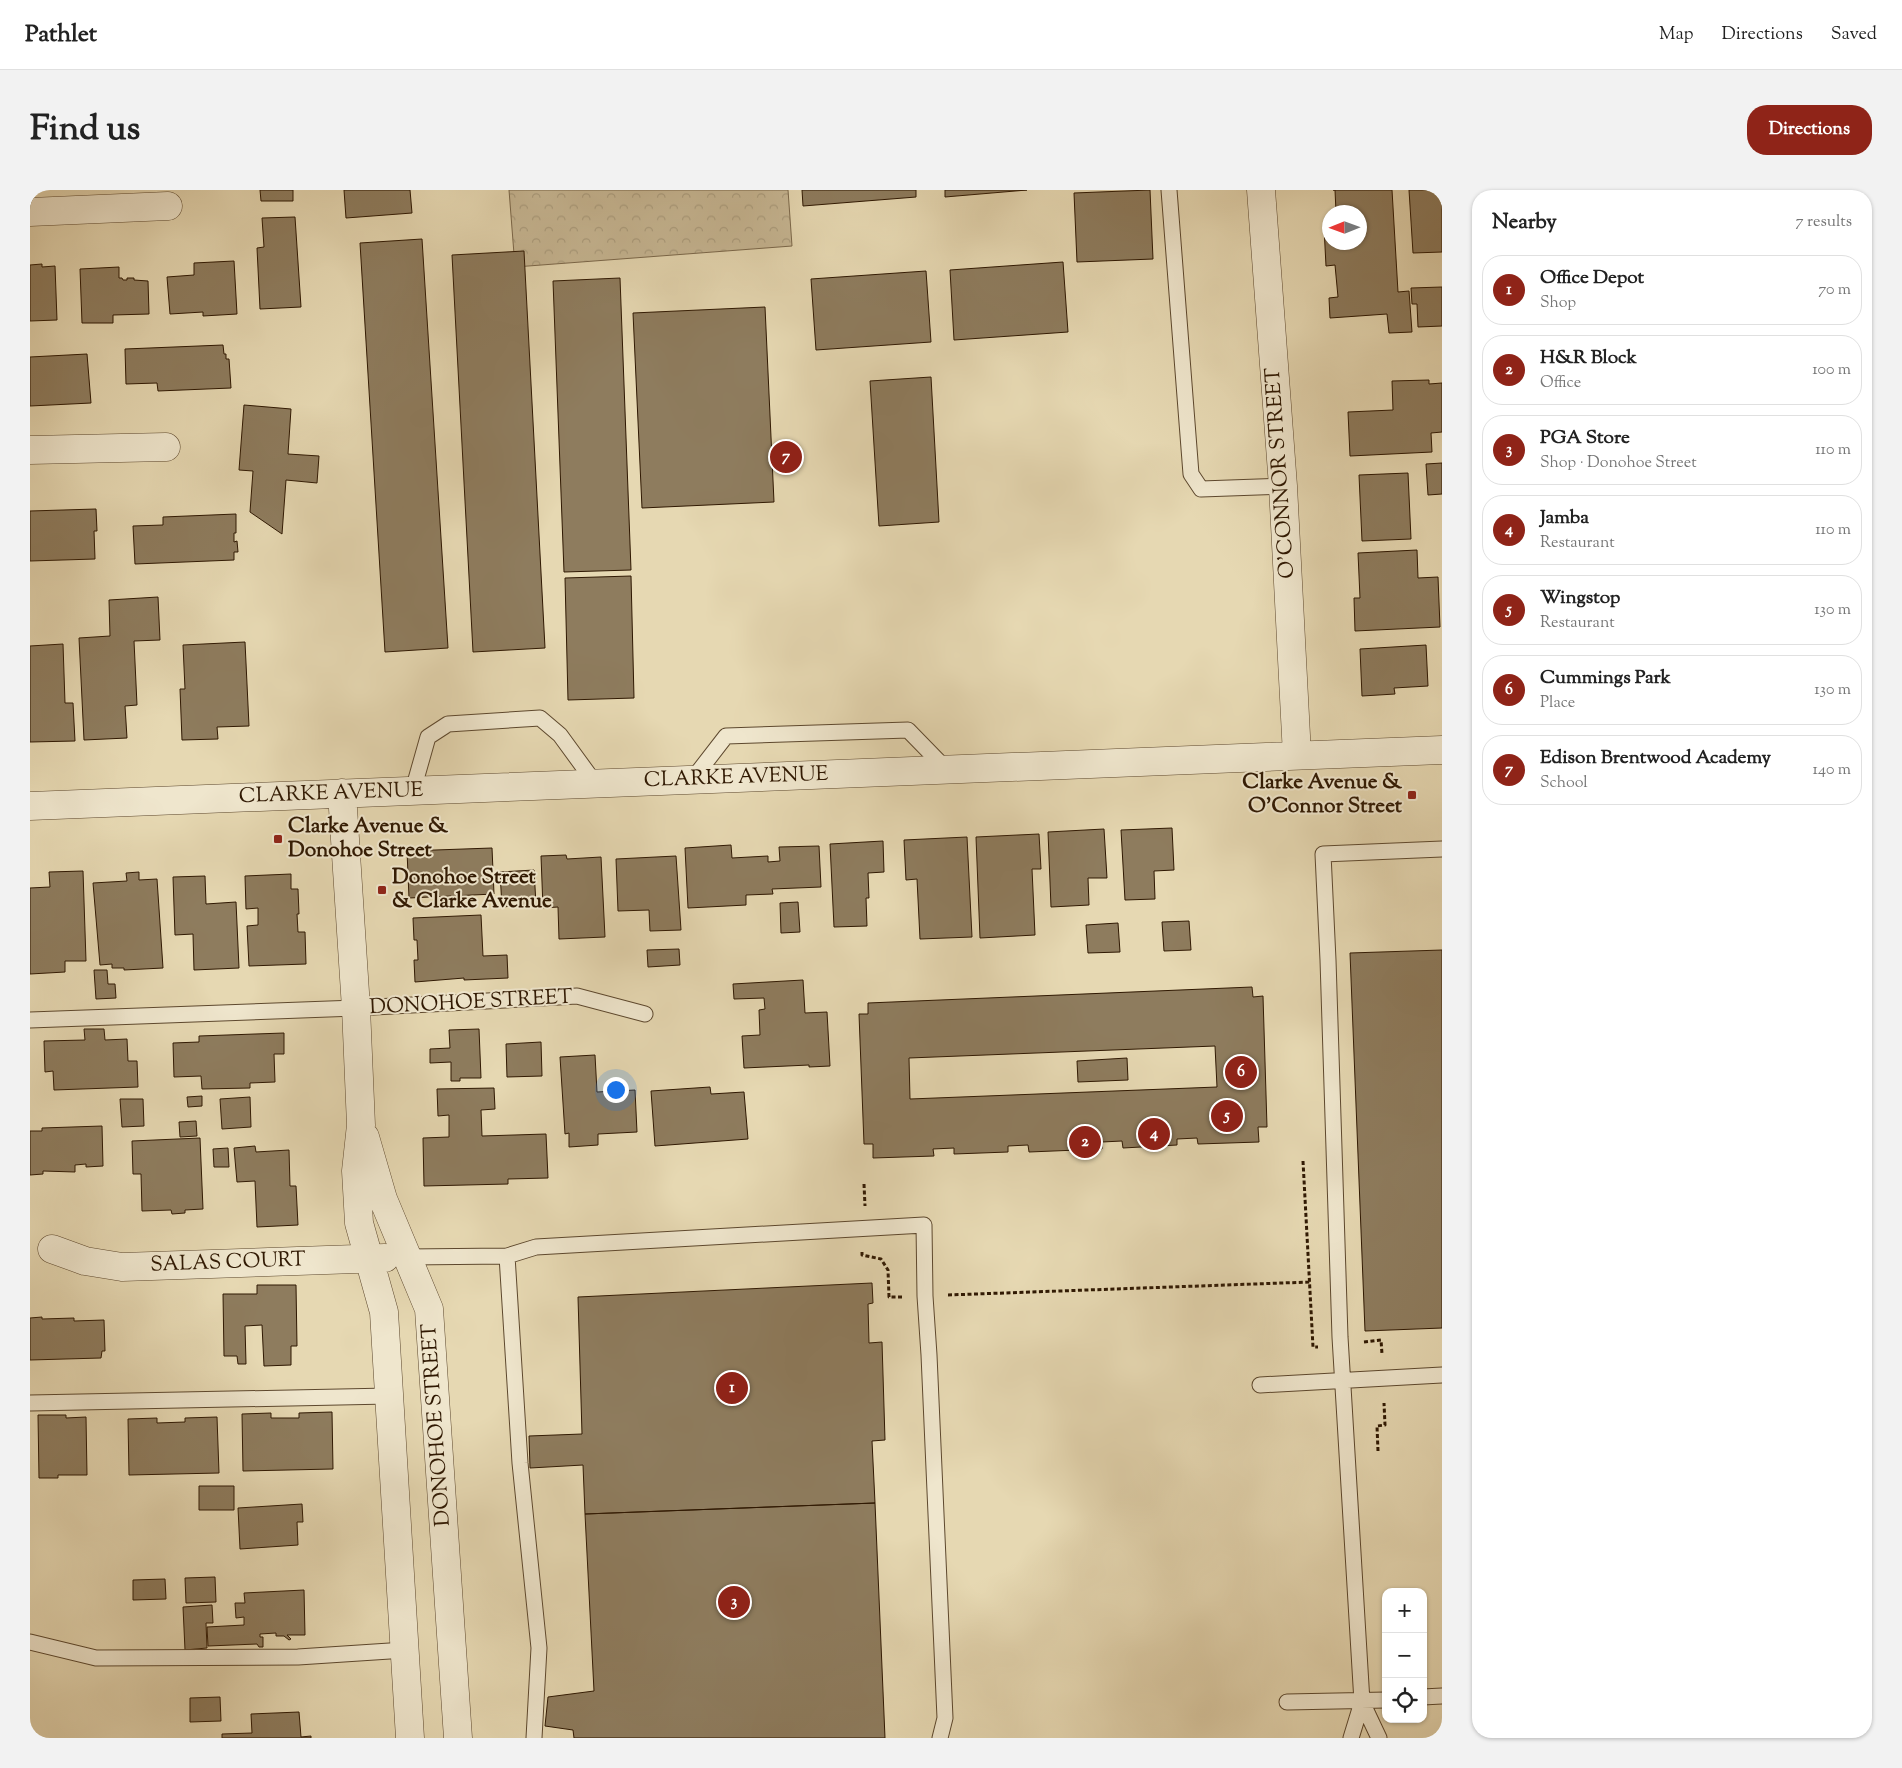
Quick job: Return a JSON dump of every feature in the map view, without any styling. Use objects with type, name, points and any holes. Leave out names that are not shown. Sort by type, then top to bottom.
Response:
[{"type":"street","name":"O'CONNOR STREET","points":[[1261,190],[1283,486],[1297,756]]},
{"type":"street","points":[[30,212],[168,206]]},
{"type":"street","points":[[30,450],[166,447]]},
{"type":"street","name":"CLARKE AVENUE","points":[[30,806],[1442,750]]},
{"type":"street","name":"DONOHOE STREET","points":[[342,793],[356,1008],[361,1125],[356,1171],[359,1223],[384,1312],[410,1738]]},
{"type":"street","name":"DONOHOE STREET","points":[[361,1125],[383,1198],[430,1309],[458,1738]]},
{"type":"street","name":"SALAS COURT","points":[[52,1249],[85,1261],[122,1267],[407,1258]]},
{"type":"lane","points":[[1169,190],[1191,474],[1201,489],[1283,486]]},
{"type":"lane","points":[[412,790],[428,736],[448,724],[540,718],[560,736],[595,783]]},
{"type":"lane","points":[[692,780],[726,736],[908,730],[946,769]]},
{"type":"lane","points":[[1351,1738],[1362,1702],[1342,1381],[1324,854],[1442,848]]},
{"type":"lane","name":"DONOHOE STREET","points":[[356,1008],[577,996],[645,1014]]},
{"type":"lane","points":[[30,1020],[356,1008]]},
{"type":"lane","points":[[407,1258],[507,1256],[536,1247],[924,1225],[925,1296],[945,1718],[940,1738]]},
{"type":"lane","points":[[507,1256],[520,1463],[539,1648],[534,1738]]},
{"type":"lane","points":[[1260,1384],[1442,1375]]},
{"type":"lane","points":[[30,1403],[389,1396]]},
{"type":"lane","points":[[30,1642],[96,1658],[298,1656],[405,1650]]},
{"type":"lane","points":[[1427,1697],[1442,1696]]},
{"type":"lane","points":[[1287,1702],[1382,1700]]},
{"type":"lane","points":[[1362,1702],[1379,1738]]},
{"type":"path","points":[[864,1184],[865,1210],[862,1255],[881,1259],[888,1270],[890,1298],[1310,1282]]},
{"type":"green space","points":[[509,190],[788,190],[792,246],[515,267]]},
{"type":"building","points":[[260,190],[293,190],[293,201],[261,201]]},
{"type":"building","points":[[344,190],[410,190],[412,213],[346,218]]},
{"type":"building","points":[[802,190],[916,190],[916,197],[803,206]]},
{"type":"building","points":[[945,190],[1027,190],[945,197]]},
{"type":"building","points":[[1150,190],[1153,259],[1077,262],[1074,193]]},
{"type":"building","points":[[1335,190],[1392,190],[1398,292],[1409,291],[1412,332],[1389,333],[1387,314],[1330,318],[1329,298],[1338,297],[1335,265],[1326,266],[1325,250],[1367,250],[1367,205],[1336,205]]},
{"type":"building","points":[[1409,190],[1442,190],[1442,252],[1413,253]]},
{"type":"building","points":[[295,217],[301,307],[260,309],[257,248],[264,247],[262,218]]},
{"type":"building","points":[[422,239],[448,648],[385,652],[360,243]]},
{"type":"building","points":[[524,251],[545,648],[473,652],[452,255]]},
{"type":"building","points":[[234,261],[237,314],[203,316],[203,312],[170,314],[167,277],[194,275],[194,263]]},
{"type":"building","points":[[1063,262],[1068,332],[954,340],[950,270]]},
{"type":"building","points":[[42,264],[42,267],[55,266],[57,320],[30,321],[30,265]]},
{"type":"building","points":[[119,267],[119,278],[123,280],[134,278],[134,280],[148,281],[149,314],[113,315],[113,323],[82,323],[80,269]]},
{"type":"building","points":[[926,271],[931,342],[816,350],[811,279]]},
{"type":"building","points":[[620,278],[631,570],[564,572],[553,281]]},
{"type":"building","points":[[1442,287],[1442,326],[1418,327],[1417,304],[1412,304],[1411,288]]},
{"type":"building","points":[[765,307],[774,502],[642,508],[633,313]]},
{"type":"building","points":[[223,345],[226,359],[229,359],[231,388],[158,391],[157,383],[126,384],[125,349]]},
{"type":"building","points":[[87,354],[91,403],[30,406],[30,357]]},
{"type":"building","points":[[931,377],[939,522],[879,526],[870,381]]},
{"type":"building","points":[[1429,380],[1429,384],[1442,383],[1442,432],[1431,433],[1432,452],[1350,456],[1348,412],[1393,410],[1392,381]]},
{"type":"building","points":[[244,405],[291,409],[288,454],[319,456],[317,483],[286,480],[282,534],[250,512],[253,471],[239,470]]},
{"type":"building","points":[[1442,463],[1442,494],[1428,495],[1426,464]]},
{"type":"building","points":[[1408,473],[1411,539],[1362,541],[1359,475]]},
{"type":"building","points":[[96,509],[97,531],[94,531],[95,559],[30,561],[30,511]]},
{"type":"building","points":[[236,514],[234,542],[237,541],[238,552],[234,552],[234,560],[135,564],[133,526],[163,525],[163,517]]},
{"type":"building","points":[[1417,550],[1418,578],[1438,577],[1440,627],[1355,631],[1354,598],[1360,598],[1358,553]]},
{"type":"building","points":[[631,576],[634,698],[568,700],[565,578]]},
{"type":"building","points":[[158,597],[160,640],[134,641],[137,705],[125,706],[127,738],[84,740],[79,638],[110,636],[109,600]]},
{"type":"building","points":[[245,642],[249,726],[217,727],[218,739],[182,740],[180,689],[185,689],[183,645]]},
{"type":"building","points":[[63,644],[65,703],[73,703],[75,741],[30,742],[30,646]]},
{"type":"building","points":[[1426,645],[1428,686],[1394,688],[1395,694],[1362,696],[1360,649]]},
{"type":"building","points":[[1172,828],[1174,870],[1154,871],[1155,899],[1125,900],[1121,830]]},
{"type":"building","points":[[1104,829],[1107,878],[1088,878],[1089,905],[1051,907],[1048,832]]},
{"type":"building","points":[[1039,834],[1041,869],[1032,869],[1035,935],[980,938],[976,837]]},
{"type":"building","points":[[967,837],[972,937],[920,939],[917,879],[906,880],[904,840]]},
{"type":"building","points":[[883,841],[884,872],[868,873],[869,898],[866,898],[867,926],[834,927],[830,844]]},
{"type":"building","points":[[731,845],[732,858],[768,856],[768,862],[780,861],[779,847],[819,846],[821,887],[772,889],[773,894],[746,895],[746,905],[688,908],[685,848]]},
{"type":"building","points":[[492,848],[494,894],[409,898],[407,851]]},
{"type":"building","points":[[566,855],[567,859],[601,857],[605,937],[559,939],[558,907],[543,908],[541,856]]},
{"type":"building","points":[[676,856],[681,930],[650,931],[649,910],[618,911],[616,859]]},
{"type":"building","points":[[534,870],[536,904],[502,907],[500,872]]},
{"type":"building","points":[[83,871],[86,961],[65,961],[65,972],[30,974],[30,888],[50,887],[49,872]]},
{"type":"building","points":[[139,872],[139,880],[157,879],[163,968],[124,970],[124,968],[112,968],[112,964],[100,965],[93,883],[127,881],[126,873]]},
{"type":"building","points":[[291,874],[291,889],[298,889],[298,932],[305,932],[306,964],[249,966],[247,926],[258,925],[258,908],[246,909],[245,876]]},
{"type":"building","points":[[205,876],[206,904],[236,902],[239,968],[194,970],[193,934],[175,935],[173,877]]},
{"type":"building","points":[[798,902],[800,932],[781,933],[780,903]]},
{"type":"building","points":[[481,915],[483,956],[507,955],[508,978],[464,980],[464,978],[415,982],[414,960],[418,960],[417,940],[414,940],[413,918]]},
{"type":"building","points":[[1189,921],[1191,950],[1164,951],[1162,922]]},
{"type":"building","points":[[1118,923],[1120,952],[1088,953],[1086,925]]},
{"type":"building","points":[[679,949],[680,965],[648,967],[647,950]]},
{"type":"building","points":[[1442,950],[1442,1328],[1365,1331],[1350,953]]},
{"type":"building","points":[[94,970],[107,970],[108,984],[115,984],[116,998],[96,999]]},
{"type":"building","points":[[803,980],[805,1013],[827,1012],[830,1066],[744,1068],[742,1036],[760,1035],[759,1010],[765,1009],[764,998],[734,999],[733,984]]},
{"type":"building","points":[[1252,987],[1253,997],[1263,996],[1267,1127],[1258,1127],[1259,1142],[1198,1144],[1197,1138],[1177,1139],[1177,1145],[1123,1148],[1122,1141],[1102,1142],[1102,1149],[1029,1152],[1028,1145],[1008,1146],[1008,1152],[954,1154],[954,1148],[933,1149],[934,1156],[873,1158],[873,1144],[864,1144],[859,1014],[868,1014],[868,1003]],"holes":[[[1215,1046],[1217,1087],[910,1099],[909,1058]]]},
{"type":"building","points":[[84,1029],[104,1029],[105,1040],[127,1039],[128,1061],[137,1061],[138,1087],[54,1090],[53,1071],[45,1072],[44,1041],[85,1040]]},
{"type":"building","points":[[479,1029],[481,1078],[460,1078],[460,1081],[451,1081],[451,1062],[430,1063],[430,1049],[450,1048],[449,1030]]},
{"type":"building","points":[[284,1033],[284,1054],[274,1054],[275,1082],[250,1083],[250,1088],[202,1089],[201,1076],[174,1077],[173,1043],[199,1042],[199,1036]]},
{"type":"building","points":[[541,1042],[542,1076],[507,1077],[506,1044]]},
{"type":"building","points":[[595,1055],[597,1092],[635,1090],[637,1132],[598,1134],[598,1145],[569,1147],[569,1133],[565,1134],[560,1057]]},
{"type":"building","points":[[1127,1058],[1128,1080],[1078,1082],[1077,1061]]},
{"type":"building","points":[[710,1087],[711,1094],[744,1092],[748,1139],[655,1146],[651,1091]]},
{"type":"building","points":[[494,1088],[495,1109],[481,1110],[482,1136],[546,1134],[548,1178],[508,1179],[508,1184],[424,1186],[423,1138],[449,1137],[449,1115],[438,1116],[437,1089]]},
{"type":"building","points":[[202,1096],[202,1106],[188,1107],[187,1097]]},
{"type":"building","points":[[250,1097],[251,1127],[222,1129],[220,1099]]},
{"type":"building","points":[[120,1099],[143,1099],[144,1126],[122,1127]]},
{"type":"building","points":[[196,1121],[197,1136],[180,1137],[179,1122]]},
{"type":"building","points":[[102,1126],[103,1166],[86,1167],[86,1164],[75,1165],[75,1172],[43,1171],[43,1174],[30,1175],[30,1131],[42,1131],[42,1128]]},
{"type":"building","points":[[200,1138],[203,1209],[185,1210],[185,1213],[172,1214],[171,1210],[142,1211],[141,1174],[133,1174],[132,1141]]},
{"type":"building","points":[[255,1146],[256,1152],[289,1150],[290,1186],[296,1186],[298,1225],[257,1227],[255,1181],[237,1182],[234,1148]]},
{"type":"building","points":[[228,1148],[229,1167],[214,1167],[213,1149]]},
{"type":"building","points":[[872,1283],[873,1303],[868,1304],[869,1343],[882,1342],[885,1440],[872,1441],[875,1503],[585,1514],[583,1465],[530,1468],[529,1436],[582,1434],[578,1297]]},
{"type":"building","points":[[257,1285],[296,1285],[297,1346],[291,1346],[291,1365],[264,1366],[262,1325],[245,1326],[246,1364],[238,1364],[237,1356],[224,1356],[223,1294],[257,1294]]},
{"type":"building","points":[[42,1317],[42,1319],[74,1318],[74,1321],[104,1320],[105,1351],[102,1351],[101,1358],[30,1360],[30,1318]]},
{"type":"building","points":[[332,1412],[333,1469],[243,1471],[242,1414],[271,1413],[271,1418],[299,1418],[299,1413]]},
{"type":"building","points":[[38,1415],[66,1415],[66,1418],[86,1417],[87,1475],[58,1475],[58,1478],[39,1478]]},
{"type":"building","points":[[217,1417],[219,1473],[129,1475],[128,1419],[157,1418],[157,1423],[185,1422],[185,1418]]},
{"type":"building","points":[[199,1486],[234,1486],[234,1510],[199,1510]]},
{"type":"building","points":[[875,1503],[885,1738],[574,1738],[573,1730],[545,1726],[548,1697],[594,1691],[585,1514]]},
{"type":"building","points":[[302,1504],[303,1522],[297,1522],[298,1545],[240,1549],[238,1508]]},
{"type":"building","points":[[215,1577],[216,1602],[186,1603],[185,1578]]},
{"type":"building","points":[[165,1579],[166,1599],[133,1600],[133,1580]]},
{"type":"building","points":[[304,1590],[305,1635],[287,1635],[291,1639],[289,1640],[284,1636],[276,1636],[276,1633],[260,1634],[260,1637],[263,1637],[263,1647],[259,1647],[257,1644],[208,1646],[207,1627],[244,1625],[244,1617],[236,1618],[235,1603],[245,1603],[244,1593]]},
{"type":"building","points":[[212,1605],[213,1623],[206,1623],[207,1648],[185,1650],[183,1607]]},
{"type":"building","points":[[220,1697],[221,1721],[190,1722],[190,1698]]},
{"type":"building","points":[[299,1712],[301,1737],[311,1736],[311,1738],[222,1738],[222,1734],[252,1733],[251,1714]]},
{"type":"place","name":"Edison Brentwood Academy","points":[[786,457]]},
{"type":"place","name":"Clarke Avenue & O'Connor Street","points":[[1412,795]]},
{"type":"place","name":"Clarke Avenue & Donohoe Street","points":[[278,839]]},
{"type":"place","name":"Donohoe Street & Clarke Avenue","points":[[382,890]]},
{"type":"place","name":"Cummings Park","points":[[1241,1072]]},
{"type":"place","name":"Wingstop","points":[[1227,1116]]},
{"type":"place","name":"Jamba","points":[[1154,1134]]},
{"type":"place","name":"H&R Block","points":[[1085,1142]]},
{"type":"place","name":"Office Depot","points":[[732,1388]]},
{"type":"place","name":"PGA Store","points":[[734,1602]]}]
